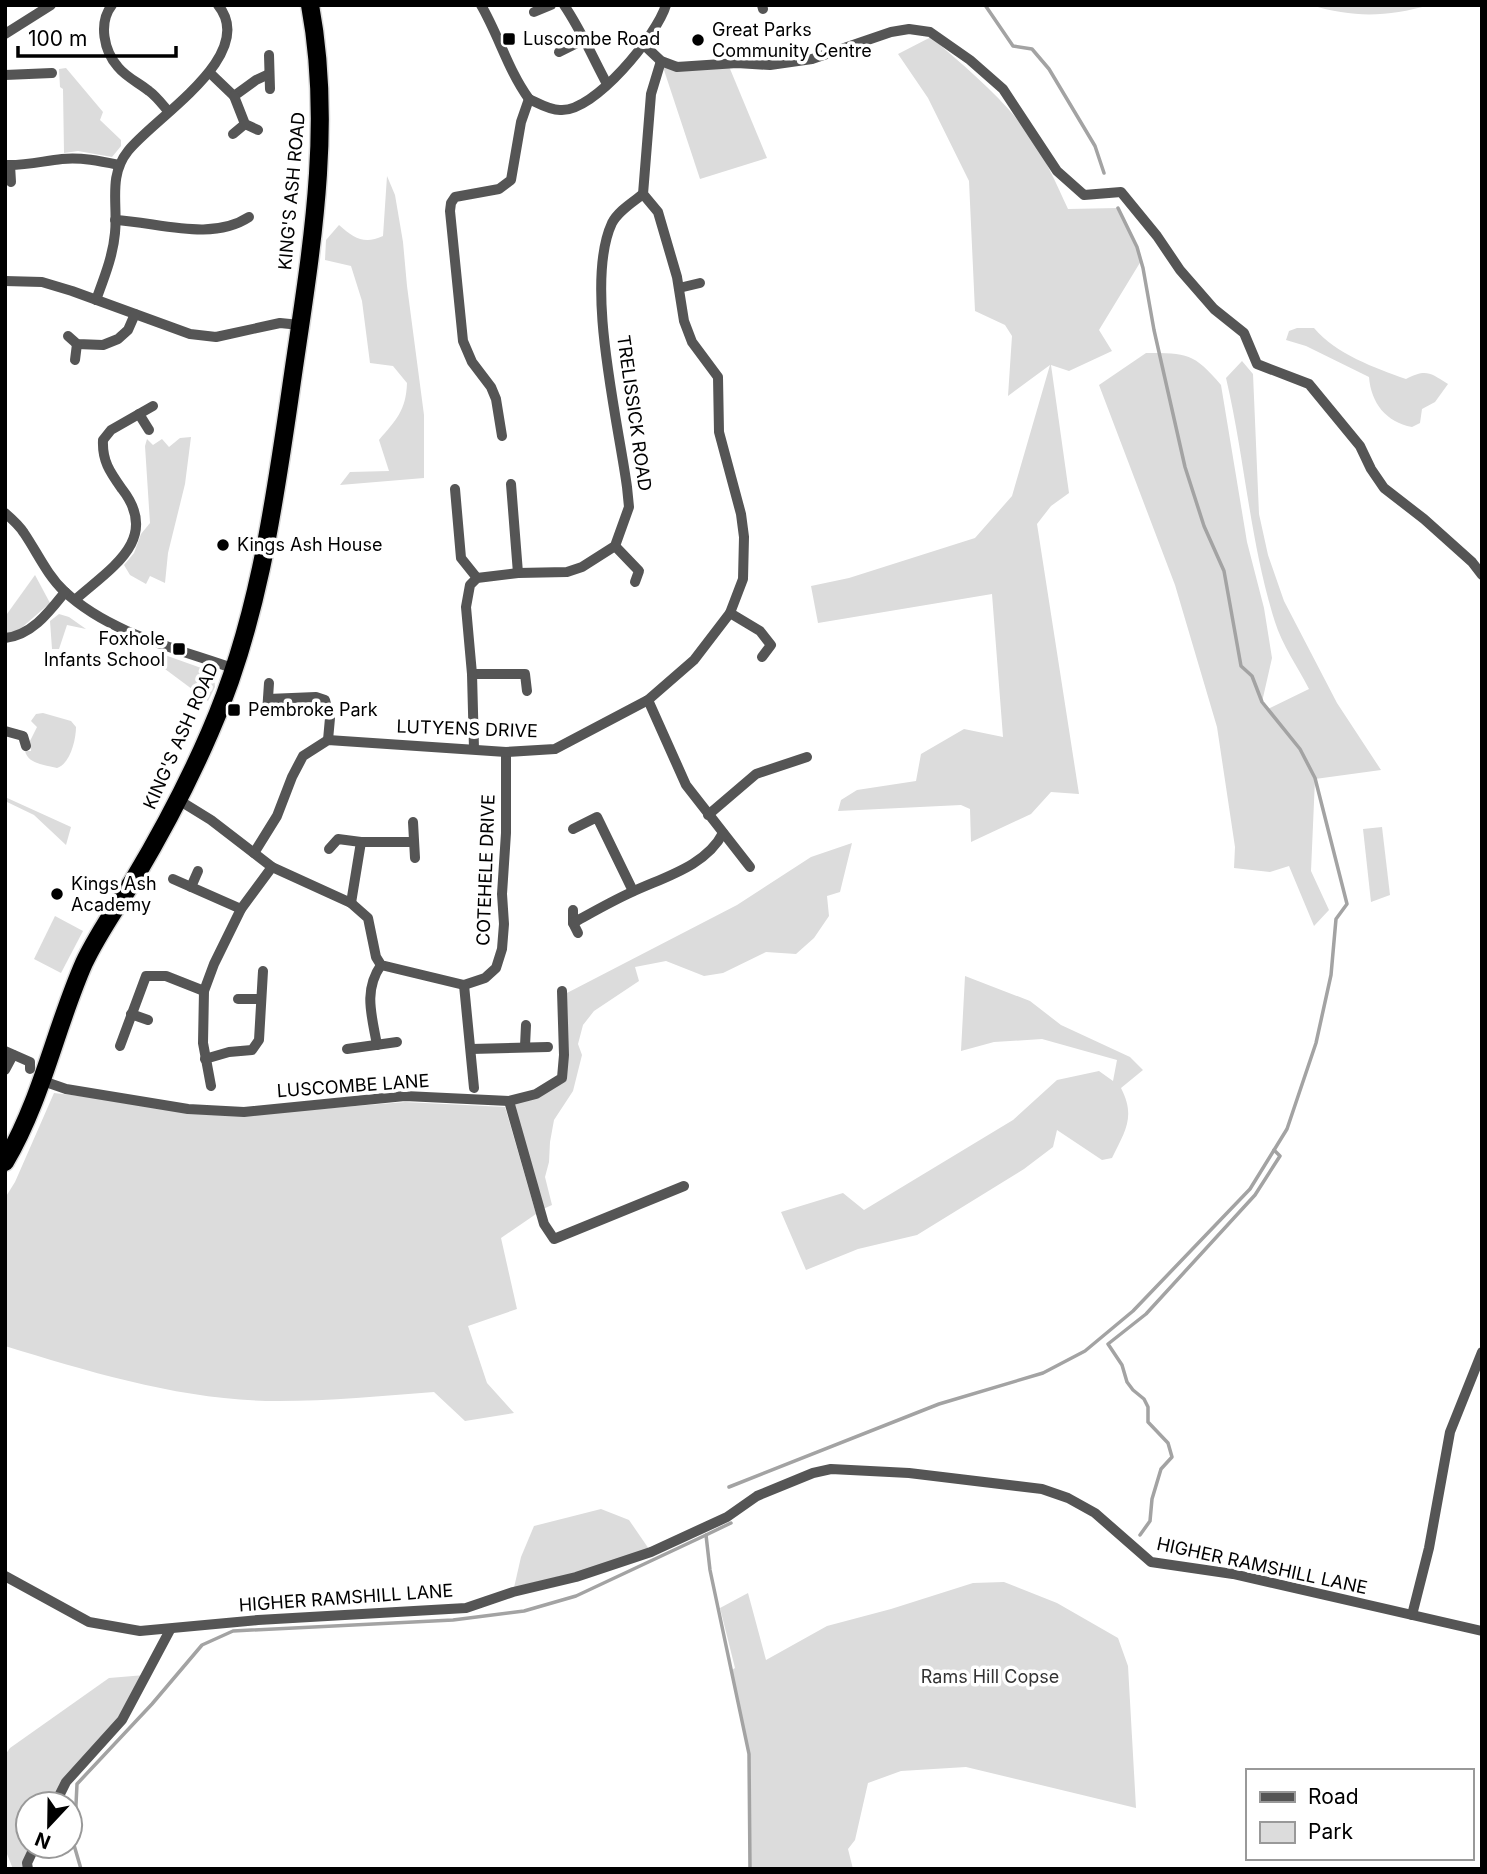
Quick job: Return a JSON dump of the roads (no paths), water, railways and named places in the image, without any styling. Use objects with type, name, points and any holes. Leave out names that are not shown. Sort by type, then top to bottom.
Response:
[{"type":"highway","name":"KING'S ASH ROAD","points":[[5,1162],[24,1128],[36,1075],[85,961],[108,916],[132,882],[211,731],[235,669],[258,584],[281,463],[300,325],[320,140],[319,80],[310,5]]},
{"type":"street","points":[[5,34],[51,5]]},
{"type":"street","points":[[96,300],[110,261],[115,220],[114,188],[119,165],[143,134],[211,73],[228,33],[218,5]]},
{"type":"street","points":[[481,5],[516,81],[529,99],[561,111],[580,105],[607,84],[651,36],[666,5]]},
{"type":"street","points":[[534,12],[551,5]]},
{"type":"street","points":[[564,5],[578,25],[583,40],[607,84]]},
{"type":"street","points":[[107,6],[104,24],[106,45],[111,57],[118,68],[150,92],[168,111]]},
{"type":"street","points":[[643,44],[661,61],[677,66],[737,63],[770,65],[812,59],[891,32],[909,29],[930,32],[970,60],[1003,89],[1057,171],[1084,195],[1121,192],[1157,236],[1180,270],[1214,309],[1244,333],[1257,364],[1309,384],[1360,446],[1384,488],[1424,519],[1472,562],[1482,575]]},
{"type":"street","points":[[559,52],[583,40]]},
{"type":"street","points":[[269,55],[270,89]]},
{"type":"street","points":[[643,194],[650,94],[661,61]]},
{"type":"street","points":[[5,75],[52,73]]},
{"type":"street","points":[[211,73],[234,96],[245,124],[258,130]]},
{"type":"street","points":[[234,96],[269,74]]},
{"type":"street","points":[[502,436],[496,399],[491,387],[467,353],[463,341],[450,203],[455,197],[499,189],[511,180],[521,122],[529,99]]},
{"type":"street","points":[[233,134],[245,124]]},
{"type":"street","points":[[11,182],[8,165],[91,159],[119,165]]},
{"type":"street","name":"LUTYENS DRIVE","points":[[328,740],[506,752],[555,749],[648,700],[694,660],[730,613],[743,579],[744,537],[741,514],[719,432],[718,377],[692,342],[684,321],[679,288],[658,212],[643,194]]},
{"type":"street","name":"TRELISSICK ROAD","points":[[615,546],[629,507],[605,342],[601,273],[604,246],[613,220],[643,194]]},
{"type":"street","points":[[115,220],[144,222],[173,229],[236,226],[249,217]]},
{"type":"street","points":[[236,226],[243,236]]},
{"type":"street","points":[[5,281],[42,282],[190,334],[216,337],[280,323],[300,325]]},
{"type":"street","points":[[679,288],[700,283]]},
{"type":"street","points":[[75,360],[72,340],[103,345],[118,339],[128,330],[135,314]]},
{"type":"street","points":[[76,599],[129,549],[137,528],[134,504],[108,471],[103,440],[111,430],[153,406]]},
{"type":"street","points":[[139,414],[149,430]]},
{"type":"street","points":[[511,484],[518,573]]},
{"type":"street","points":[[454,489],[461,558],[477,578]]},
{"type":"street","points":[[5,513],[22,530],[52,577],[65,592],[109,623],[127,632],[235,669]]},
{"type":"street","points":[[474,749],[472,674],[466,607],[470,585],[477,578],[518,573],[566,572],[582,567],[615,546],[642,574]]},
{"type":"street","points":[[5,639],[21,635],[30,629],[48,614],[65,592]]},
{"type":"street","points":[[730,613],[760,631],[771,645],[784,646]]},
{"type":"street","points":[[762,657],[771,645]]},
{"type":"street","points":[[526,661],[527,691]]},
{"type":"street","points":[[472,674],[525,674]]},
{"type":"street","points":[[267,713],[269,683]]},
{"type":"street","points":[[254,853],[277,816],[303,756],[328,740],[330,718],[325,701],[316,697],[268,699]]},
{"type":"street","points":[[648,700],[686,785],[750,867]]},
{"type":"street","points":[[5,731],[25,738]]},
{"type":"street","name":"COTEHELE DRIVE","points":[[464,985],[485,978],[496,968],[502,949],[506,752]]},
{"type":"street","points":[[708,815],[756,774],[807,757]]},
{"type":"street","points":[[177,799],[211,820],[271,867],[351,903],[368,918],[376,957],[381,965],[464,985],[474,1088]]},
{"type":"street","points":[[573,829],[597,817],[634,891]]},
{"type":"street","points":[[413,822],[415,858]]},
{"type":"street","points":[[573,910],[576,928],[634,891],[667,878],[704,856],[717,845],[723,833]]},
{"type":"street","points":[[329,849],[338,839],[413,842]]},
{"type":"street","points":[[351,903],[361,842]]},
{"type":"street","points":[[211,1086],[203,1043],[204,991],[241,909],[271,867]]},
{"type":"street","points":[[191,887],[198,871]]},
{"type":"street","points":[[173,879],[241,909]]},
{"type":"street","points":[[377,1045],[369,998],[373,977],[381,965]]},
{"type":"street","points":[[205,1059],[229,1052],[252,1051],[258,1040],[263,971]]},
{"type":"street","points":[[120,1046],[146,976],[166,976],[204,991]]},
{"type":"street","points":[[562,990],[562,1078],[536,1094],[509,1101],[544,1224],[554,1239],[684,1186]]},
{"type":"street","points":[[238,999],[261,999]]},
{"type":"street","points":[[131,1014],[148,1020]]},
{"type":"street","points":[[526,1025],[526,1046]]},
{"type":"street","points":[[347,1049],[397,1042]]},
{"type":"street","points":[[471,1049],[548,1047]]},
{"type":"street","points":[[5,1070],[9,1053],[30,1062],[36,1075]]},
{"type":"street","name":"LUSCOMBE LANE","points":[[36,1075],[66,1089],[188,1109],[244,1112],[405,1096],[509,1101]]},
{"type":"street","points":[[1412,1615],[1431,1537],[1450,1432],[1482,1352]]},
{"type":"street","name":"HIGHER RAMSHILL LANE","points":[[5,1576],[89,1622],[140,1631],[258,1620],[466,1608],[513,1592],[576,1577],[651,1552],[727,1517],[757,1496],[813,1473],[831,1469],[909,1473],[1042,1489],[1068,1498],[1095,1513],[1151,1562],[1233,1574],[1370,1608],[1482,1631]]},
{"type":"street","points":[[62,1790],[66,1782],[122,1720],[170,1630]]},
{"type":"waterway","points":[[985,5],[1013,46],[1032,49],[1049,69],[1095,146],[1104,173]]},
{"type":"waterway","points":[[729,1487],[939,1404],[1043,1373],[1085,1351],[1133,1311],[1250,1189],[1287,1129],[1316,1043],[1331,975],[1336,919],[1347,904],[1315,778],[1300,749],[1262,702],[1252,676],[1241,666],[1224,571],[1204,526],[1185,467],[1143,268],[1137,247],[1118,208]]},
{"type":"waterway","points":[[1140,1535],[1150,1521],[1152,1499],[1161,1469],[1172,1457],[1168,1443],[1148,1422],[1148,1407],[1144,1399],[1127,1382],[1122,1365],[1108,1344],[1146,1314],[1255,1195],[1280,1156],[1274,1150]]},
{"type":"waterway","points":[[731,1523],[706,1535],[710,1570],[749,1754],[750,1869]]},
{"type":"waterway","points":[[81,1869],[74,1845],[77,1784],[152,1704],[202,1645],[233,1631],[453,1620],[524,1611],[576,1596],[706,1535]]},
{"type":"place","name":"Luscombe Road","points":[[509,39]]},
{"type":"place","name":"Great Parks Community Centre","points":[[698,40]]},
{"type":"place","name":"Kings Ash House","points":[[223,545]]},
{"type":"place","name":"Foxhole Infants School","points":[[179,649]]},
{"type":"place","name":"Pembroke Park","points":[[234,710]]},
{"type":"place","name":"Kings Ash Academy","points":[[57,894]]},
{"type":"park label","name":"Rams Hill Copse","points":[[990,1677]]}]
